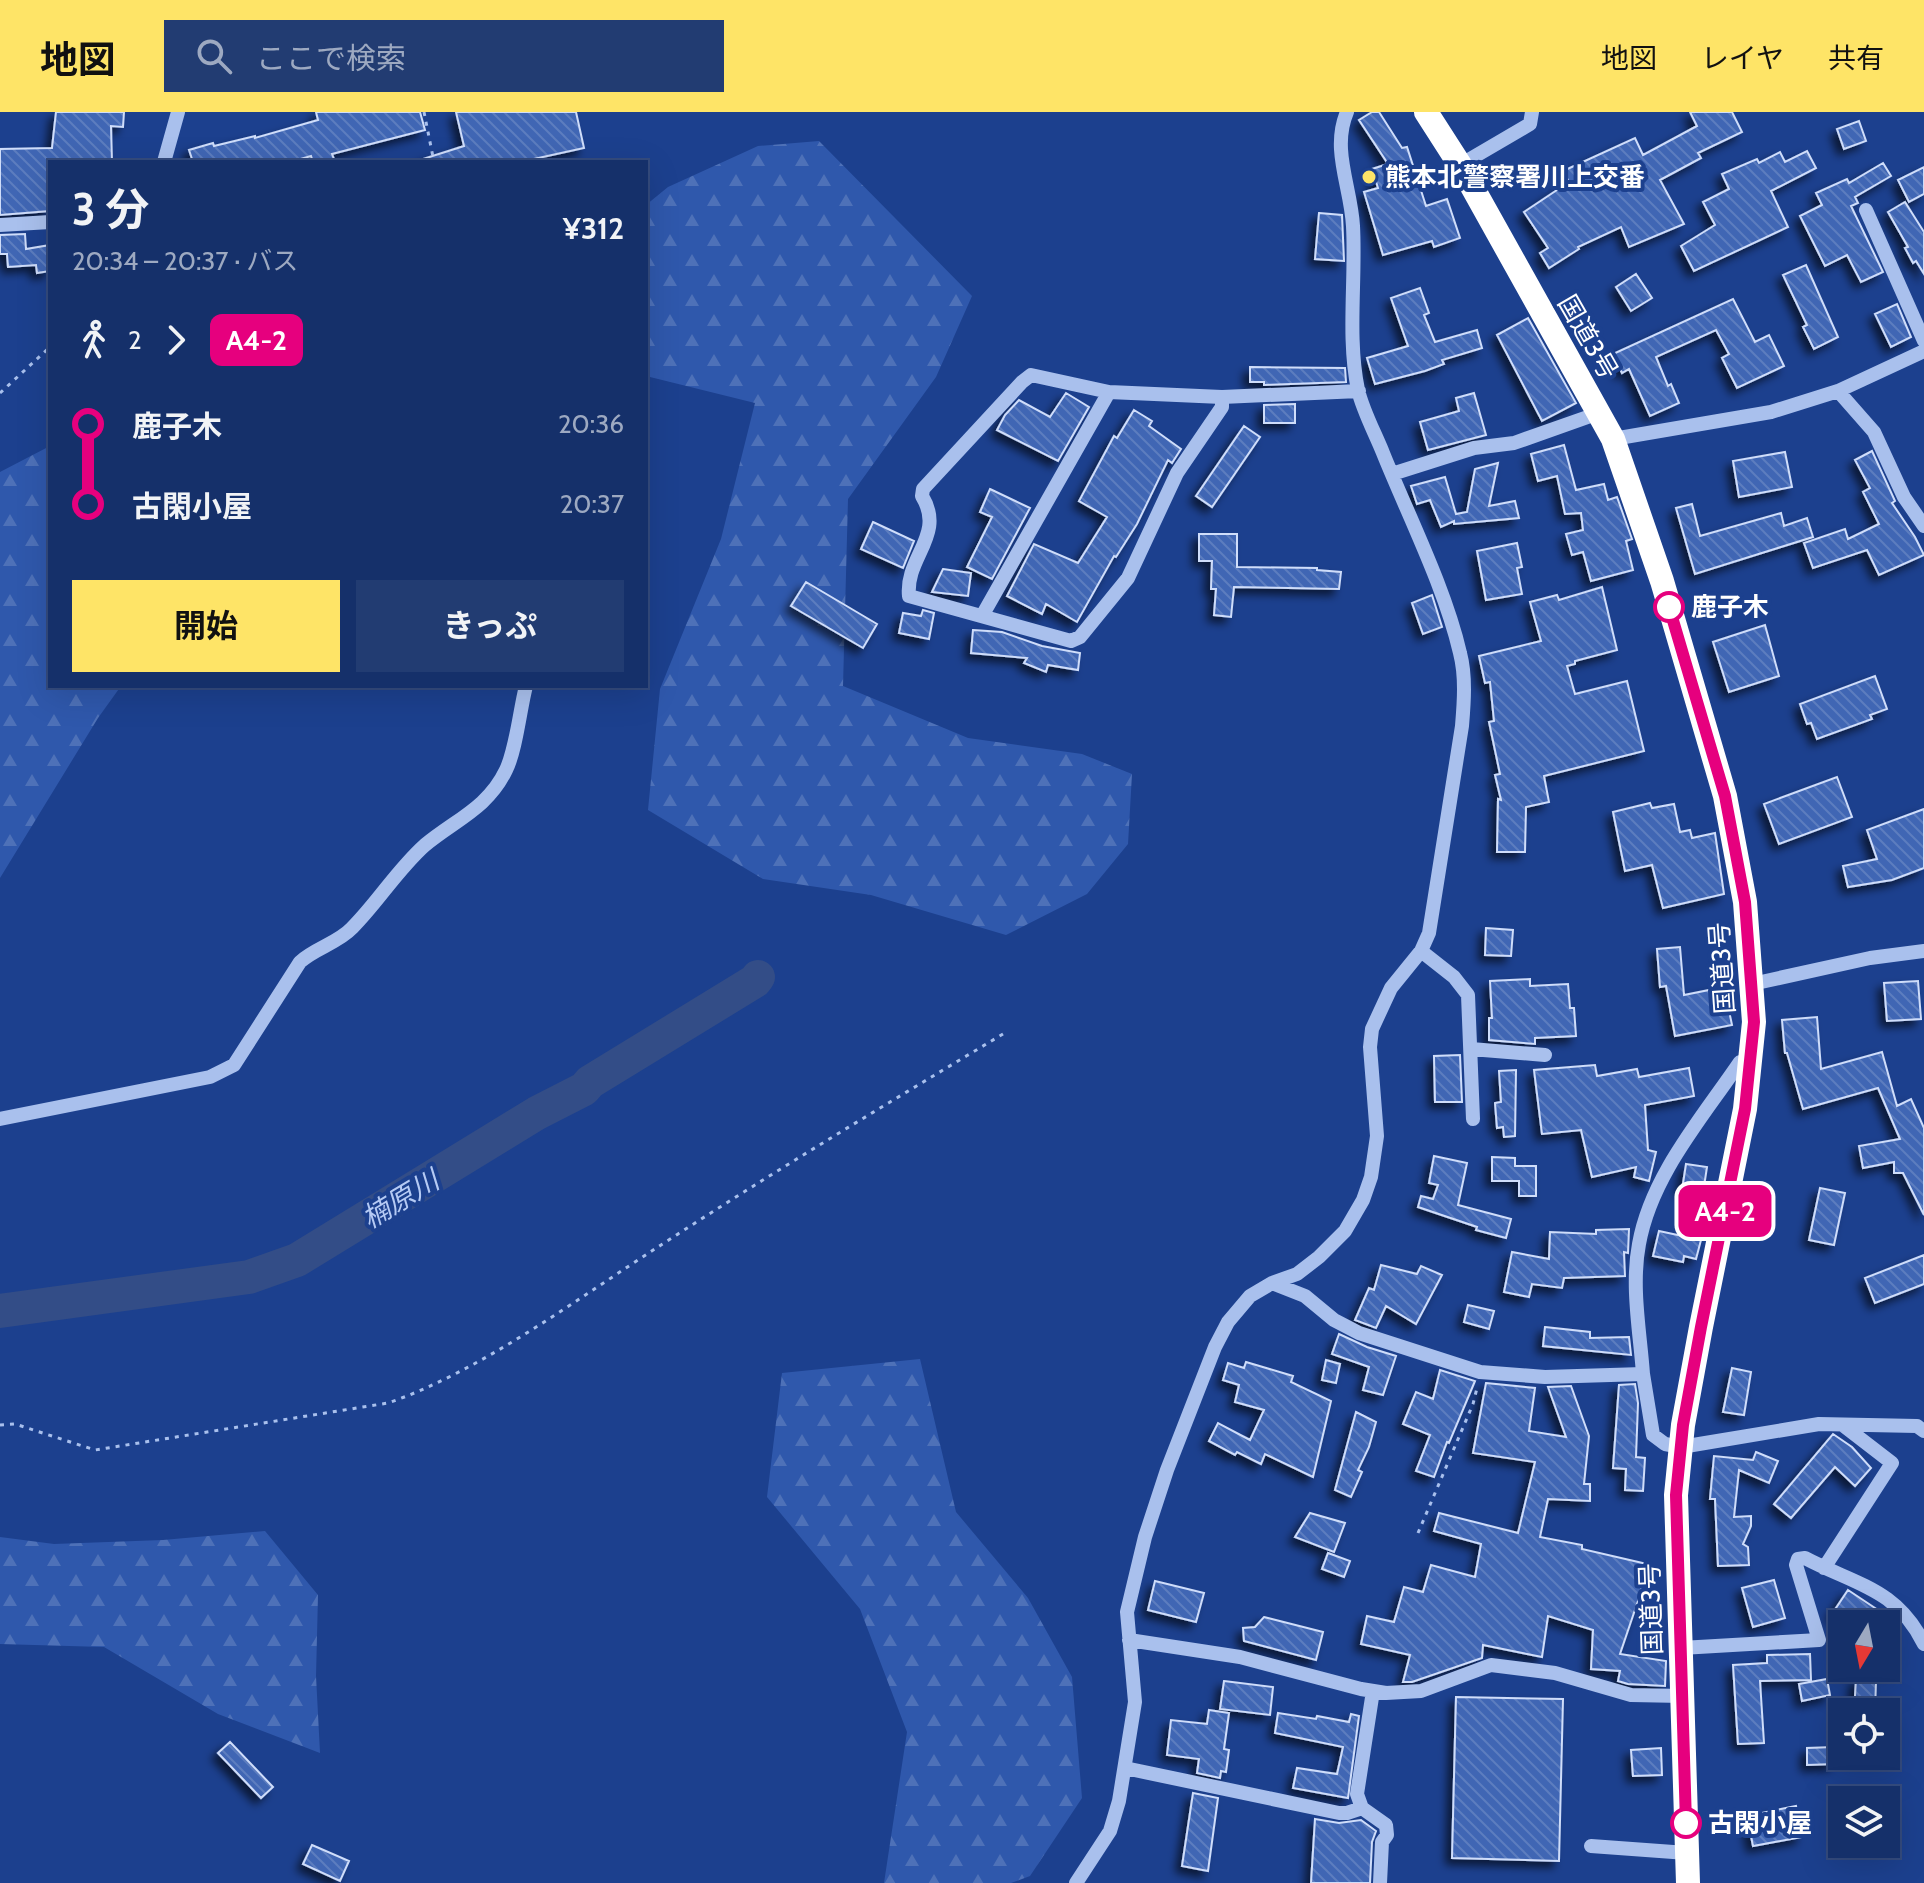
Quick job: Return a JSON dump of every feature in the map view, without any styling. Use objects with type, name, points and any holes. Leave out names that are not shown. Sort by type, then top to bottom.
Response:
[{"type":"highway","name":"国道3号","points":[[1426,112],[1460,165],[1613,439],[1662,581],[1725,796],[1745,902],[1754,1022],[1751,1061],[1745,1109],[1701,1327],[1681,1447],[1676,1535],[1688,1883]]},
{"type":"street","points":[[165,160],[178,112]]},
{"type":"street","points":[[1076,1883],[1110,1831],[1119,1801],[1135,1702],[1127,1612],[1145,1537],[1167,1470],[1228,1322],[1250,1296],[1272,1283],[1297,1274],[1319,1257],[1345,1231],[1363,1200],[1371,1177],[1377,1136],[1370,1047],[1372,1029],[1391,988],[1421,951],[1429,933],[1465,696],[1461,654],[1443,600],[1359,391],[1353,325],[1353,228],[1350,196],[1340,156],[1341,126],[1347,112]]},
{"type":"street","points":[[1460,165],[1530,124],[1532,112]]},
{"type":"street","points":[[1866,210],[1924,341]]},
{"type":"street","points":[[0,225],[48,222]]},
{"type":"street","points":[[1613,439],[1771,412],[1838,391],[1924,351]]},
{"type":"street","points":[[1222,397],[1222,407],[1177,473],[1128,578],[1080,637],[1071,641],[909,596],[907,584],[932,523],[922,496],[923,489],[1031,375],[1109,392],[1222,397],[1359,391]]},
{"type":"street","points":[[1838,391],[1874,432],[1904,497],[1924,526]]},
{"type":"street","points":[[982,616],[1109,392]]},
{"type":"street","points":[[1392,474],[1474,448],[1514,443],[1599,413]]},
{"type":"street","points":[[0,1119],[210,1077],[234,1065],[300,962],[349,931],[395,875],[427,844],[467,817],[490,795],[507,769],[526,688]]},
{"type":"street","points":[[1421,951],[1454,977],[1468,995],[1473,1119]]},
{"type":"street","points":[[1752,984],[1870,958],[1924,951]]},
{"type":"street","points":[[1471,1049],[1545,1055]]},
{"type":"street","points":[[1751,1061],[1740,1062],[1669,1167],[1648,1207],[1638,1246],[1636,1288],[1643,1374],[1653,1435],[1665,1444],[1681,1447],[1819,1424],[1917,1426],[1924,1431]]},
{"type":"street","points":[[1272,1283],[1305,1296],[1334,1320],[1359,1333],[1480,1372],[1545,1377],[1643,1374]]},
{"type":"street","points":[[1824,1568],[1892,1463],[1843,1426]]},
{"type":"street","points":[[1681,1648],[1819,1640],[1796,1565],[1798,1559],[1805,1558],[1895,1602],[1914,1624],[1924,1644]]},
{"type":"street","points":[[1129,1640],[1240,1657],[1373,1691],[1406,1694],[1421,1691],[1491,1665],[1555,1673],[1631,1695],[1683,1696]]},
{"type":"street","points":[[1373,1691],[1357,1794],[1362,1808],[1386,1825],[1380,1883]]},
{"type":"street","points":[[1125,1768],[1339,1813],[1362,1808]]},
{"type":"street","points":[[1591,1846],[1687,1853]]},
{"type":"path","points":[[424,112],[434,160]]},
{"type":"path","points":[[0,393],[48,349]]},
{"type":"path","points":[[0,1425],[15,1424],[95,1450],[388,1403],[424,1391],[511,1341],[790,1161],[1003,1034]]},
{"type":"path","points":[[1418,1533],[1473,1404],[1480,1372]]},
{"type":"green space","points":[[819,141],[972,296],[936,377],[848,499],[843,686],[968,738],[1082,754],[1132,774],[1128,844],[1087,894],[1006,935],[871,895],[763,879],[648,810],[660,689],[721,539],[755,403],[648,376],[648,203],[668,187],[758,146]]},
{"type":"green space","points":[[48,447],[48,688],[120,688],[0,878],[0,472]]},
{"type":"green space","points":[[920,1359],[956,1512],[1028,1598],[1072,1677],[1082,1798],[1030,1876],[1011,1883],[884,1883],[907,1732],[860,1609],[767,1497],[782,1373]]},
{"type":"green space","points":[[265,1531],[318,1595],[316,1676],[320,1753],[218,1714],[104,1647],[0,1644],[0,1537],[54,1544],[163,1540]]},
{"type":"building","points":[[56,112],[124,112],[123,127],[111,126],[112,160],[48,160],[48,211],[0,215],[0,149],[52,148]]},
{"type":"building","points":[[316,112],[420,112],[425,130],[332,154],[334,159],[331,160],[312,160],[311,156],[297,160],[192,160],[189,150],[213,143],[214,146],[255,138],[318,120]]},
{"type":"building","points":[[456,112],[576,112],[584,148],[529,160],[423,160],[464,146]]},
{"type":"building","points":[[1372,112],[1379,112],[1402,148],[1407,147],[1426,206],[1447,199],[1460,238],[1434,247],[1432,241],[1383,255],[1364,192],[1378,188],[1372,169],[1388,164],[1359,120]]},
{"type":"building","points":[[1690,112],[1732,112],[1742,132],[1698,153],[1701,158],[1660,180],[1684,224],[1629,247],[1621,227],[1578,247],[1549,268],[1540,253],[1548,248],[1524,212],[1569,182],[1563,171],[1635,138],[1643,155],[1697,126]]},
{"type":"building","points":[[1859,121],[1866,141],[1844,149],[1837,129]]},
{"type":"building","points":[[1807,151],[1816,168],[1771,191],[1788,227],[1694,271],[1681,246],[1715,225],[1703,202],[1729,189],[1722,174],[1757,159],[1759,163],[1780,152],[1785,162]]},
{"type":"building","points":[[1883,163],[1891,176],[1855,197],[1858,203],[1851,206],[1883,272],[1861,282],[1847,255],[1825,266],[1800,216],[1822,205],[1816,193],[1847,179],[1849,183]]},
{"type":"building","points":[[1924,167],[1924,194],[1909,202],[1898,180]]},
{"type":"building","points":[[1905,202],[1924,232],[1924,274],[1916,261],[1913,263],[1905,248],[1908,247],[1888,212]]},
{"type":"building","points":[[1319,213],[1342,215],[1344,261],[1315,259]]},
{"type":"building","points":[[25,234],[26,249],[48,245],[48,271],[37,273],[36,265],[8,267],[7,254],[0,254],[0,235]]},
{"type":"building","points":[[1806,265],[1838,337],[1814,349],[1803,327],[1807,325],[1783,275]]},
{"type":"building","points":[[1636,274],[1652,298],[1631,311],[1616,287]]},
{"type":"building","points":[[1420,288],[1429,313],[1424,315],[1435,342],[1477,330],[1482,348],[1442,360],[1444,364],[1425,371],[1375,384],[1367,358],[1408,346],[1391,298]]},
{"type":"building","points":[[1733,299],[1755,342],[1769,335],[1784,366],[1737,388],[1722,358],[1729,354],[1716,330],[1656,357],[1679,403],[1650,416],[1629,369],[1622,373],[1613,354]]},
{"type":"building","points":[[1897,304],[1911,337],[1891,347],[1875,314]]},
{"type":"building","points":[[1528,318],[1576,403],[1542,421],[1497,335]]},
{"type":"building","points":[[1250,367],[1345,368],[1346,382],[1264,385],[1264,382],[1250,382]]},
{"type":"building","points":[[1066,393],[1089,407],[1058,461],[997,430],[1005,415],[1019,400],[1050,417]]},
{"type":"building","points":[[1474,393],[1486,435],[1428,450],[1420,422],[1459,411],[1456,398]]},
{"type":"building","points":[[1295,404],[1295,423],[1264,423],[1264,405]]},
{"type":"building","points":[[1134,410],[1152,421],[1149,426],[1181,449],[1172,463],[1168,460],[1137,524],[1114,556],[1077,622],[1046,604],[1042,614],[1007,596],[1034,544],[1078,563],[1107,517],[1079,501],[1114,436],[1117,438]]},
{"type":"building","points":[[1244,426],[1260,437],[1212,507],[1196,496]]},
{"type":"building","points":[[1564,445],[1576,490],[1604,484],[1608,500],[1617,497],[1632,539],[1626,541],[1633,570],[1591,581],[1583,552],[1572,555],[1566,534],[1583,530],[1581,513],[1565,514],[1557,476],[1538,481],[1531,454]]},
{"type":"building","points":[[1872,451],[1895,501],[1892,503],[1924,555],[1879,575],[1867,550],[1813,568],[1804,543],[1845,529],[1848,539],[1879,524],[1863,492],[1870,488],[1855,460]]},
{"type":"building","points":[[1785,452],[1792,487],[1739,497],[1733,461]]},
{"type":"building","points":[[1498,463],[1489,506],[1515,501],[1519,518],[1454,524],[1454,521],[1441,527],[1430,500],[1417,504],[1411,486],[1445,477],[1456,514],[1467,512],[1475,469]]},
{"type":"building","points":[[990,489],[1030,508],[992,579],[967,567],[992,517],[980,512]]},
{"type":"building","points":[[1692,504],[1700,536],[1781,513],[1784,526],[1807,518],[1813,537],[1695,574],[1676,508]]},
{"type":"building","points":[[873,522],[914,541],[903,568],[861,549]]},
{"type":"building","points":[[1199,534],[1237,534],[1237,567],[1317,568],[1341,572],[1339,589],[1234,587],[1231,617],[1214,615],[1216,589],[1211,589],[1212,561],[1199,561]]},
{"type":"building","points":[[1517,543],[1522,567],[1517,568],[1522,594],[1486,600],[1477,551]]},
{"type":"building","points":[[943,569],[971,573],[968,596],[932,592]]},
{"type":"building","points":[[806,582],[877,624],[863,648],[791,606]]},
{"type":"building","points":[[1602,587],[1617,650],[1567,666],[1575,694],[1627,681],[1644,751],[1544,776],[1549,802],[1526,807],[1525,852],[1497,852],[1498,799],[1501,800],[1495,775],[1500,774],[1489,722],[1494,721],[1490,682],[1485,683],[1479,656],[1541,641],[1530,602],[1557,595],[1559,600]]},
{"type":"building","points":[[1432,595],[1442,627],[1423,634],[1412,603]]},
{"type":"building","points":[[923,610],[934,613],[929,639],[899,633],[903,613],[921,616]]},
{"type":"building","points":[[1765,625],[1779,676],[1729,692],[1713,642]]},
{"type":"building","points":[[973,630],[1002,632],[1042,646],[1080,653],[1078,670],[1048,665],[1046,672],[1024,663],[1027,658],[971,653]]},
{"type":"building","points":[[1875,676],[1887,709],[1870,715],[1872,719],[1817,739],[1811,723],[1807,724],[1800,704]]},
{"type":"building","points":[[1837,777],[1852,817],[1779,844],[1764,804]]},
{"type":"building","points":[[1650,803],[1652,808],[1674,804],[1680,832],[1690,830],[1692,838],[1715,833],[1724,894],[1663,908],[1652,865],[1625,871],[1613,812]]},
{"type":"building","points":[[1924,809],[1924,868],[1892,880],[1848,887],[1843,866],[1877,859],[1867,830]]},
{"type":"building","points":[[1486,928],[1513,930],[1511,956],[1485,955]]},
{"type":"building","points":[[1680,947],[1684,995],[1724,987],[1732,1025],[1675,1036],[1666,986],[1660,987],[1657,949]]},
{"type":"building","points":[[1530,979],[1530,986],[1568,984],[1576,1036],[1535,1038],[1535,1044],[1489,1040],[1489,1018],[1492,1018],[1490,981]]},
{"type":"building","points":[[1918,981],[1921,1019],[1887,1021],[1884,983]]},
{"type":"building","points":[[1817,1017],[1821,1069],[1882,1052],[1897,1106],[1911,1099],[1924,1128],[1924,1215],[1903,1173],[1894,1173],[1894,1162],[1863,1168],[1859,1146],[1900,1139],[1878,1088],[1803,1109],[1785,1053],[1782,1020]]},
{"type":"building","points":[[1460,1055],[1462,1102],[1435,1102],[1434,1056]]},
{"type":"building","points":[[1595,1065],[1597,1076],[1637,1069],[1639,1077],[1689,1068],[1694,1096],[1645,1105],[1648,1150],[1656,1152],[1649,1181],[1634,1177],[1636,1167],[1592,1177],[1581,1130],[1542,1134],[1534,1070]]},
{"type":"building","points":[[1516,1070],[1515,1136],[1504,1137],[1503,1127],[1497,1128],[1495,1103],[1501,1102],[1499,1071]]},
{"type":"building","points":[[1434,1156],[1467,1163],[1458,1205],[1511,1219],[1506,1238],[1476,1230],[1477,1227],[1418,1207],[1421,1196],[1433,1199],[1438,1185],[1429,1183]]},
{"type":"building","points":[[1492,1157],[1515,1158],[1515,1166],[1536,1166],[1536,1196],[1519,1196],[1519,1181],[1492,1181]]},
{"type":"building","points":[[1686,1164],[1707,1167],[1703,1193],[1682,1190]]},
{"type":"building","points":[[1820,1188],[1845,1193],[1834,1245],[1809,1240]]},
{"type":"building","points":[[1629,1229],[1628,1253],[1624,1252],[1625,1276],[1564,1278],[1562,1288],[1532,1284],[1529,1297],[1504,1292],[1512,1252],[1549,1259],[1550,1232],[1596,1234],[1596,1230]]},
{"type":"building","points":[[1659,1231],[1701,1240],[1696,1259],[1684,1256],[1683,1262],[1653,1256]]},
{"type":"building","points":[[1924,1255],[1924,1284],[1875,1303],[1865,1278]]},
{"type":"building","points":[[1381,1265],[1417,1274],[1421,1266],[1442,1275],[1416,1324],[1386,1306],[1376,1328],[1355,1320],[1369,1288],[1374,1290]]},
{"type":"building","points":[[1468,1305],[1494,1311],[1489,1329],[1464,1322]]},
{"type":"building","points":[[1545,1327],[1590,1332],[1590,1338],[1629,1337],[1631,1355],[1543,1346]]},
{"type":"building","points":[[1339,1334],[1396,1356],[1383,1395],[1363,1390],[1369,1367],[1332,1354]]},
{"type":"building","points":[[1326,1360],[1340,1364],[1336,1383],[1322,1380]]},
{"type":"building","points":[[1246,1362],[1293,1376],[1291,1382],[1331,1401],[1313,1477],[1265,1454],[1261,1464],[1209,1441],[1218,1423],[1250,1440],[1264,1410],[1235,1402],[1239,1385],[1223,1380],[1228,1363],[1244,1368]]},
{"type":"building","points":[[1732,1368],[1751,1372],[1744,1415],[1723,1412]]},
{"type":"building","points":[[1440,1370],[1475,1381],[1434,1477],[1416,1471],[1430,1435],[1403,1424],[1416,1392],[1433,1399]]},
{"type":"building","points":[[1486,1383],[1535,1388],[1529,1431],[1566,1437],[1548,1387],[1571,1386],[1589,1436],[1584,1484],[1590,1484],[1590,1501],[1548,1499],[1540,1537],[1582,1545],[1582,1549],[1647,1564],[1620,1654],[1666,1661],[1665,1686],[1628,1684],[1618,1681],[1620,1671],[1591,1669],[1593,1630],[1548,1616],[1542,1657],[1483,1645],[1482,1658],[1412,1682],[1403,1682],[1410,1655],[1361,1644],[1367,1616],[1394,1622],[1404,1587],[1423,1592],[1431,1565],[1475,1577],[1481,1544],[1434,1531],[1439,1513],[1518,1533],[1535,1462],[1473,1453]]},
{"type":"building","points":[[1635,1384],[1638,1403],[1636,1457],[1645,1458],[1643,1491],[1625,1490],[1626,1469],[1613,1468],[1619,1385]]},
{"type":"building","points":[[1356,1412],[1376,1422],[1358,1470],[1362,1472],[1351,1497],[1335,1490]]},
{"type":"building","points":[[1833,1434],[1852,1447],[1871,1468],[1855,1486],[1835,1467],[1791,1518],[1774,1504]]},
{"type":"building","points":[[1756,1452],[1778,1461],[1769,1483],[1739,1470],[1734,1517],[1751,1516],[1751,1526],[1743,1544],[1748,1547],[1749,1565],[1718,1566],[1715,1499],[1710,1499],[1714,1456],[1753,1460]]},
{"type":"building","points":[[1310,1513],[1345,1523],[1334,1552],[1295,1537]]},
{"type":"building","points":[[1328,1553],[1350,1561],[1344,1577],[1322,1569]]},
{"type":"building","points":[[1774,1580],[1785,1618],[1753,1627],[1742,1588]]},
{"type":"building","points":[[1155,1581],[1204,1593],[1196,1622],[1148,1610]]},
{"type":"building","points":[[1848,1590],[1878,1610],[1835,1610]]},
{"type":"building","points":[[1264,1617],[1323,1632],[1316,1660],[1244,1641],[1243,1628],[1255,1627]]},
{"type":"building","points":[[1810,1654],[1811,1680],[1760,1681],[1764,1743],[1738,1744],[1733,1665],[1767,1663],[1767,1655]]},
{"type":"building","points":[[1827,1679],[1830,1695],[1802,1701],[1799,1684]]},
{"type":"building","points":[[1224,1681],[1273,1687],[1270,1715],[1220,1709]]},
{"type":"building","points":[[1856,1682],[1876,1682],[1875,1698],[1855,1698]]},
{"type":"building","points":[[1456,1697],[1563,1699],[1559,1861],[1452,1858]]},
{"type":"building","points":[[1209,1710],[1229,1713],[1224,1749],[1229,1750],[1226,1772],[1221,1771],[1220,1778],[1197,1773],[1199,1759],[1167,1755],[1171,1720],[1207,1724]]},
{"type":"building","points":[[1278,1713],[1349,1722],[1351,1714],[1359,1716],[1348,1798],[1293,1788],[1297,1768],[1337,1774],[1343,1747],[1275,1733]]},
{"type":"building","points":[[230,1742],[273,1787],[261,1798],[218,1753]]},
{"type":"building","points":[[1828,1747],[1828,1764],[1807,1765],[1807,1748]]},
{"type":"building","points":[[1661,1748],[1662,1775],[1633,1776],[1631,1750]]},
{"type":"building","points":[[1193,1793],[1218,1798],[1208,1871],[1182,1866]]},
{"type":"building","points":[[1796,1806],[1802,1837],[1753,1846],[1747,1816]]},
{"type":"building","points":[[1315,1819],[1339,1823],[1361,1820],[1376,1831],[1372,1842],[1370,1883],[1311,1883]]},
{"type":"building","points":[[312,1845],[349,1861],[340,1881],[303,1864]]},
{"type":"waterway","name":"楠原川","points":[[0,1311],[249,1277],[297,1260],[537,1113],[584,1089],[590,1082],[758,977]]},
{"type":"bus line","name":"A4-2","points":[[1669,607],[1725,796],[1745,902],[1754,1022],[1745,1109],[1683,1425],[1676,1495],[1686,1823]]},
{"type":"place","name":"熊本北警察署川上交番","points":[[1369,177]]},
{"type":"place","name":"鹿子木","points":[[1669,607]]},
{"type":"place","name":"古閑小屋","points":[[1686,1823]]}]
